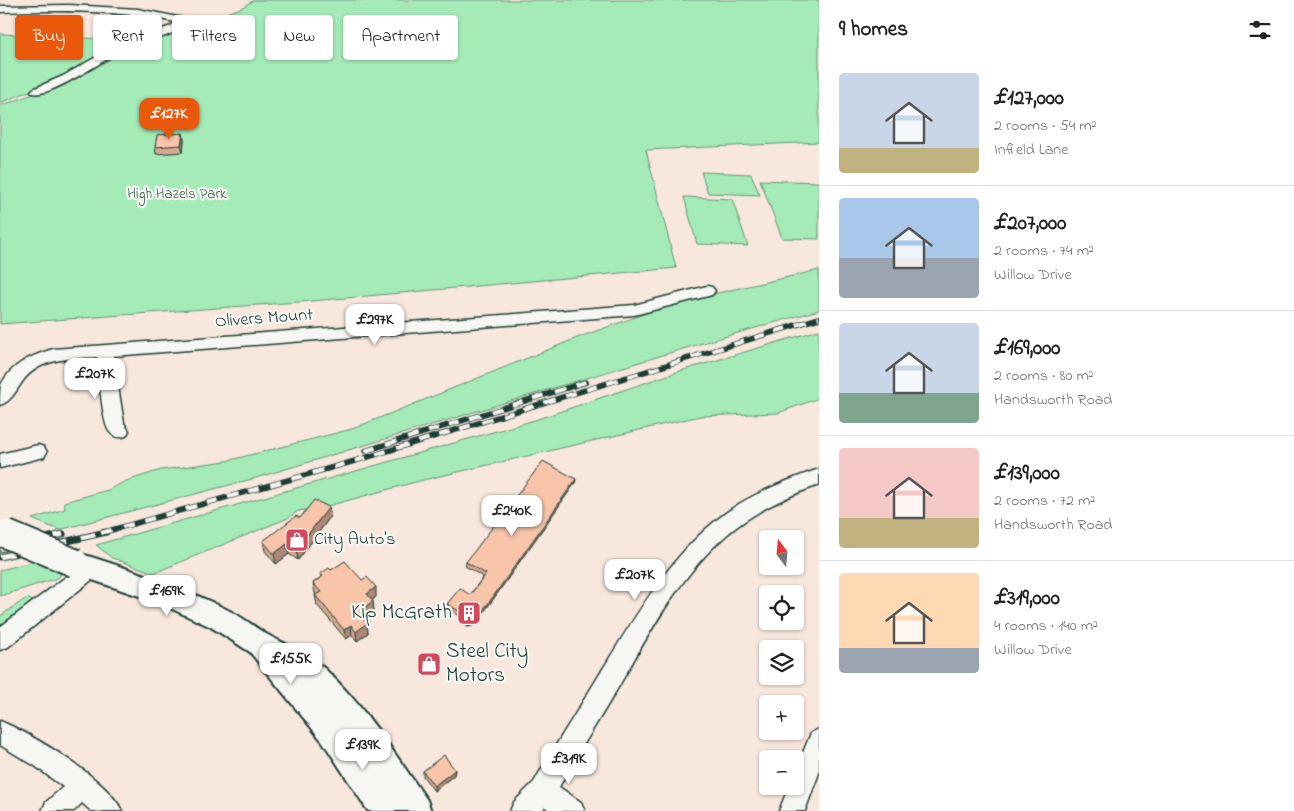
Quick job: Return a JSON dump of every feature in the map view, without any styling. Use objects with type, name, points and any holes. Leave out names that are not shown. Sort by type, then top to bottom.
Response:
[{"type":"main road","points":[[3,533],[83,566],[166,594],[220,619],[256,642],[298,664],[326,689],[351,716],[416,811]]},
{"type":"main road","points":[[256,642],[333,732],[386,811]]},
{"type":"street","points":[[89,10],[97,0]]},
{"type":"street","points":[[0,9],[46,8],[135,13],[183,21],[175,28],[119,48],[67,78],[37,91]]},
{"type":"street","name":"Olivers Mount","points":[[0,399],[24,367],[31,362],[53,355],[626,311],[646,309],[707,291]]},
{"type":"street","points":[[104,351],[115,426],[120,431]]},
{"type":"street","points":[[0,461],[38,452]]},
{"type":"street","points":[[523,811],[543,791],[651,610],[674,576],[697,549],[722,527],[750,508],[779,491],[819,477]]},
{"type":"street","points":[[0,640],[83,566]]},
{"type":"street","points":[[0,733],[19,741],[83,786],[109,811]]},
{"type":"street","points":[[792,811],[819,741]]},
{"type":"street","points":[[55,811],[83,786]]},
{"type":"street","points":[[543,791],[572,811]]},
{"type":"green space","name":"High Hazels Park","points":[[254,0],[819,0],[819,142],[646,150],[676,268],[312,301],[0,324],[0,106],[42,91],[101,60],[162,60],[162,35],[172,32],[172,60],[255,60],[255,15],[221,15],[241,8]]},
{"type":"green space","points":[[0,34],[15,35],[15,60],[83,60],[83,38],[93,38],[94,60],[64,77],[0,103]]},
{"type":"green space","points":[[701,172],[751,174],[760,195],[708,193]]},
{"type":"green space","points":[[760,180],[819,182],[819,239],[782,238]]},
{"type":"green space","points":[[684,197],[732,199],[748,246],[697,244]]},
{"type":"green space","points":[[819,270],[819,310],[706,342],[256,478],[59,530],[32,519],[65,509],[64,502],[108,490],[126,481],[161,470],[226,461],[352,429],[582,336],[678,302]]},
{"type":"green space","points":[[819,330],[819,398],[778,413],[700,416],[419,481],[324,507],[298,511],[288,518],[154,573],[112,558],[96,545],[535,420],[677,372]]},
{"type":"green space","points":[[36,561],[61,574],[58,578],[0,596],[0,570]]},
{"type":"green space","points":[[27,598],[44,607],[0,637],[0,616]]},
{"type":"building","points":[[183,133],[181,145],[155,147],[157,135]]},
{"type":"building","points":[[543,461],[576,479],[475,621],[468,623],[464,620],[464,614],[447,604],[460,588],[470,595],[486,574],[466,562]]},
{"type":"building","points":[[314,500],[329,507],[296,550],[287,544],[274,554],[263,541],[296,516],[300,518]]},
{"type":"building","points":[[345,561],[362,580],[367,577],[376,587],[367,594],[373,601],[364,608],[368,613],[362,618],[367,623],[356,632],[351,625],[344,630],[315,595],[321,592],[313,583],[323,576],[320,574],[329,568],[331,570]]},
{"type":"building","points":[[444,755],[455,770],[434,786],[423,771]]},
{"type":"railway","points":[[101,533],[355,461],[819,318]]},
{"type":"railway","points":[[365,451],[586,382]]},
{"type":"railway","points":[[0,557],[106,532]]},
{"type":"railway","points":[[0,549],[63,534]]},
{"type":"place","name":"City Auto's","points":[[297,540]]},
{"type":"place","name":"Kip McGrath","points":[[469,613]]},
{"type":"place","name":"Steel City Motors","points":[[429,664]]}]
